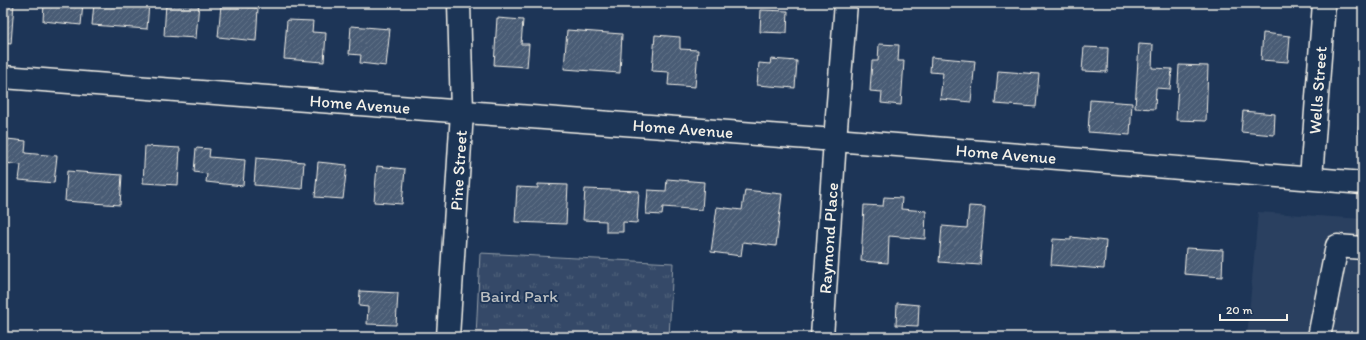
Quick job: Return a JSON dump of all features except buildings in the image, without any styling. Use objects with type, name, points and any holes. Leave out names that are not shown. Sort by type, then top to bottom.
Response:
[{"type":"main road","name":"Pine Street","points":[[448,337],[462,112],[459,3]]},
{"type":"main road","name":"Raymond Place","points":[[822,337],[846,3]]},
{"type":"main road","name":"Wells Street","points":[[1311,178],[1324,3]]},
{"type":"main road","name":"Home Avenue","points":[[3,77],[835,140],[1363,183]]},
{"type":"main road","points":[[1319,337],[1337,246],[1363,248]]},
{"type":"shaded area","points":[[1258,212],[1363,219],[1363,337],[1247,337]]},
{"type":"green space","name":"Baird Park","points":[[480,253],[673,263],[669,337],[476,337]]}]
